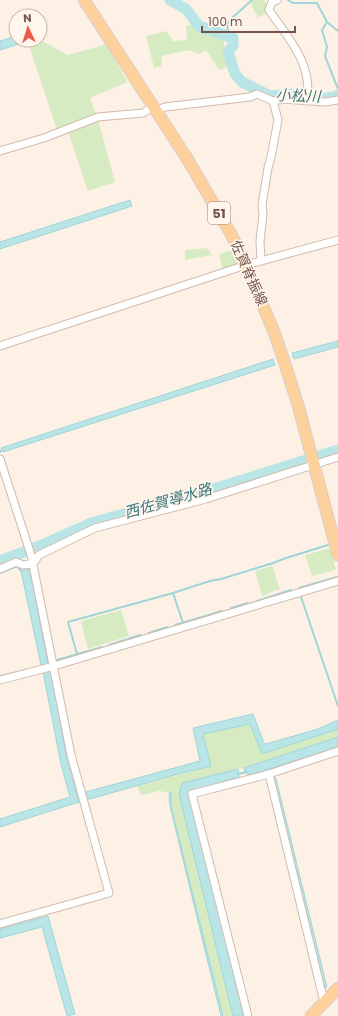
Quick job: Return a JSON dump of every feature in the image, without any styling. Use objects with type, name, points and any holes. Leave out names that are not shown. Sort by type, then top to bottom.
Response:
[{"type":"main road","name":"佐賀脊振線","points":[[84,0],[155,108],[208,193],[246,265],[274,332],[283,358],[338,554]]},
{"type":"main road","points":[[311,1016],[338,988]]},
{"type":"street","points":[[277,0],[272,2],[269,10],[294,45],[302,60],[307,74],[309,91],[307,102]]},
{"type":"street","points":[[0,151],[44,138],[98,117],[143,112],[155,108],[250,97],[257,94],[273,101],[284,99],[307,102],[338,100]]},
{"type":"street","points":[[260,261],[260,241],[263,214],[262,205],[278,120],[273,101]]},
{"type":"street","points":[[0,346],[246,265],[338,240]]},
{"type":"street","points":[[33,564],[39,555],[95,528],[206,499],[338,456]]},
{"type":"street","points":[[0,459],[28,543],[33,564],[48,667],[109,893],[0,924]]},
{"type":"street","points":[[0,568],[16,562],[22,565],[33,564]]},
{"type":"street","points":[[0,680],[338,581]]},
{"type":"street","points":[[248,1016],[192,794],[276,772],[338,751]]},
{"type":"street","points":[[268,774],[324,1002]]},
{"type":"green space","points":[[253,0],[264,0],[267,4],[266,13],[258,18],[251,5]]},
{"type":"green space","points":[[191,25],[207,34],[224,39],[224,52],[227,67],[219,70],[206,50],[199,54],[189,50],[162,56],[161,66],[154,68],[146,36],[167,31],[173,41],[187,40],[186,26]]},
{"type":"green space","points":[[48,44],[68,55],[107,44],[127,82],[90,98],[97,116],[57,130],[30,48],[48,48]]},
{"type":"green space","points":[[98,120],[115,182],[88,191],[68,132]]},
{"type":"green space","points":[[207,248],[212,255],[185,260],[185,250]]},
{"type":"green space","points":[[231,250],[238,265],[223,270],[219,255]]},
{"type":"green space","points":[[330,548],[336,570],[312,576],[305,555]]},
{"type":"green space","points":[[272,566],[280,589],[262,596],[255,571]]},
{"type":"green space","points":[[121,610],[129,636],[88,649],[81,621]]},
{"type":"green space","points":[[251,724],[262,754],[338,729],[338,737],[257,764],[182,784],[179,794],[233,1016],[223,1016],[171,806],[171,793],[159,791],[141,795],[137,786],[211,766],[202,734]]},
{"type":"water","points":[[8,38],[8,48],[0,50],[0,41]]},
{"type":"water","points":[[130,200],[132,206],[0,249],[0,242]]},
{"type":"water","points":[[338,341],[338,347],[294,359],[292,353]]},
{"type":"water","points":[[273,359],[275,365],[3,452],[1,448]]},
{"type":"water","points":[[24,569],[30,570],[48,664],[41,665],[21,571]]},
{"type":"water","points":[[49,671],[52,677],[67,760],[79,802],[0,827],[0,819],[70,797],[61,764],[43,672]]},
{"type":"water","points":[[253,714],[264,743],[266,744],[318,729],[338,720],[338,729],[262,754],[250,724],[203,734],[211,766],[87,799],[86,792],[200,761],[193,728]]},
{"type":"water","points":[[338,737],[338,747],[250,775],[245,772],[244,768]]},
{"type":"water","points":[[238,769],[239,777],[191,791],[190,794],[244,1016],[233,1016],[179,794],[182,783]]},
{"type":"water","points":[[276,779],[327,987],[324,989],[273,780]]},
{"type":"water","points":[[169,793],[171,793],[171,806],[223,1016],[221,1016],[170,806]]},
{"type":"water","points":[[48,916],[75,1014],[67,1016],[42,927],[0,938],[0,929]]},
{"type":"waterway","name":"小松川","points":[[170,0],[186,9],[199,26],[233,38],[233,45],[228,52],[235,74],[242,82],[270,96],[290,94],[320,99],[335,97],[338,95]]},
{"type":"waterway","points":[[229,37],[227,24],[252,0]]},
{"type":"waterway","points":[[288,0],[293,3],[317,3],[327,22],[322,30],[327,47],[325,56],[338,89]]},
{"type":"waterway","points":[[327,22],[338,31]]},
{"type":"waterway","name":"西佐賀導水路","points":[[0,561],[42,545],[91,523],[201,493],[338,450]]},
{"type":"waterway","points":[[77,654],[68,622],[221,579],[328,545]]},
{"type":"waterway","points":[[0,573],[17,566],[21,571]]},
{"type":"waterway","points":[[299,588],[337,577]]},
{"type":"waterway","points":[[257,601],[291,590]]},
{"type":"waterway","points":[[173,593],[183,623]]},
{"type":"waterway","points":[[301,597],[338,706]]},
{"type":"waterway","points":[[231,608],[248,603]]},
{"type":"waterway","points":[[175,625],[222,611]]},
{"type":"waterway","points":[[149,633],[167,627]]},
{"type":"waterway","points":[[109,645],[140,635]]},
{"type":"waterway","points":[[57,660],[102,647]]},
{"type":"waterway","points":[[272,769],[275,779]]},
{"type":"waterway","points":[[238,774],[247,772]]}]
